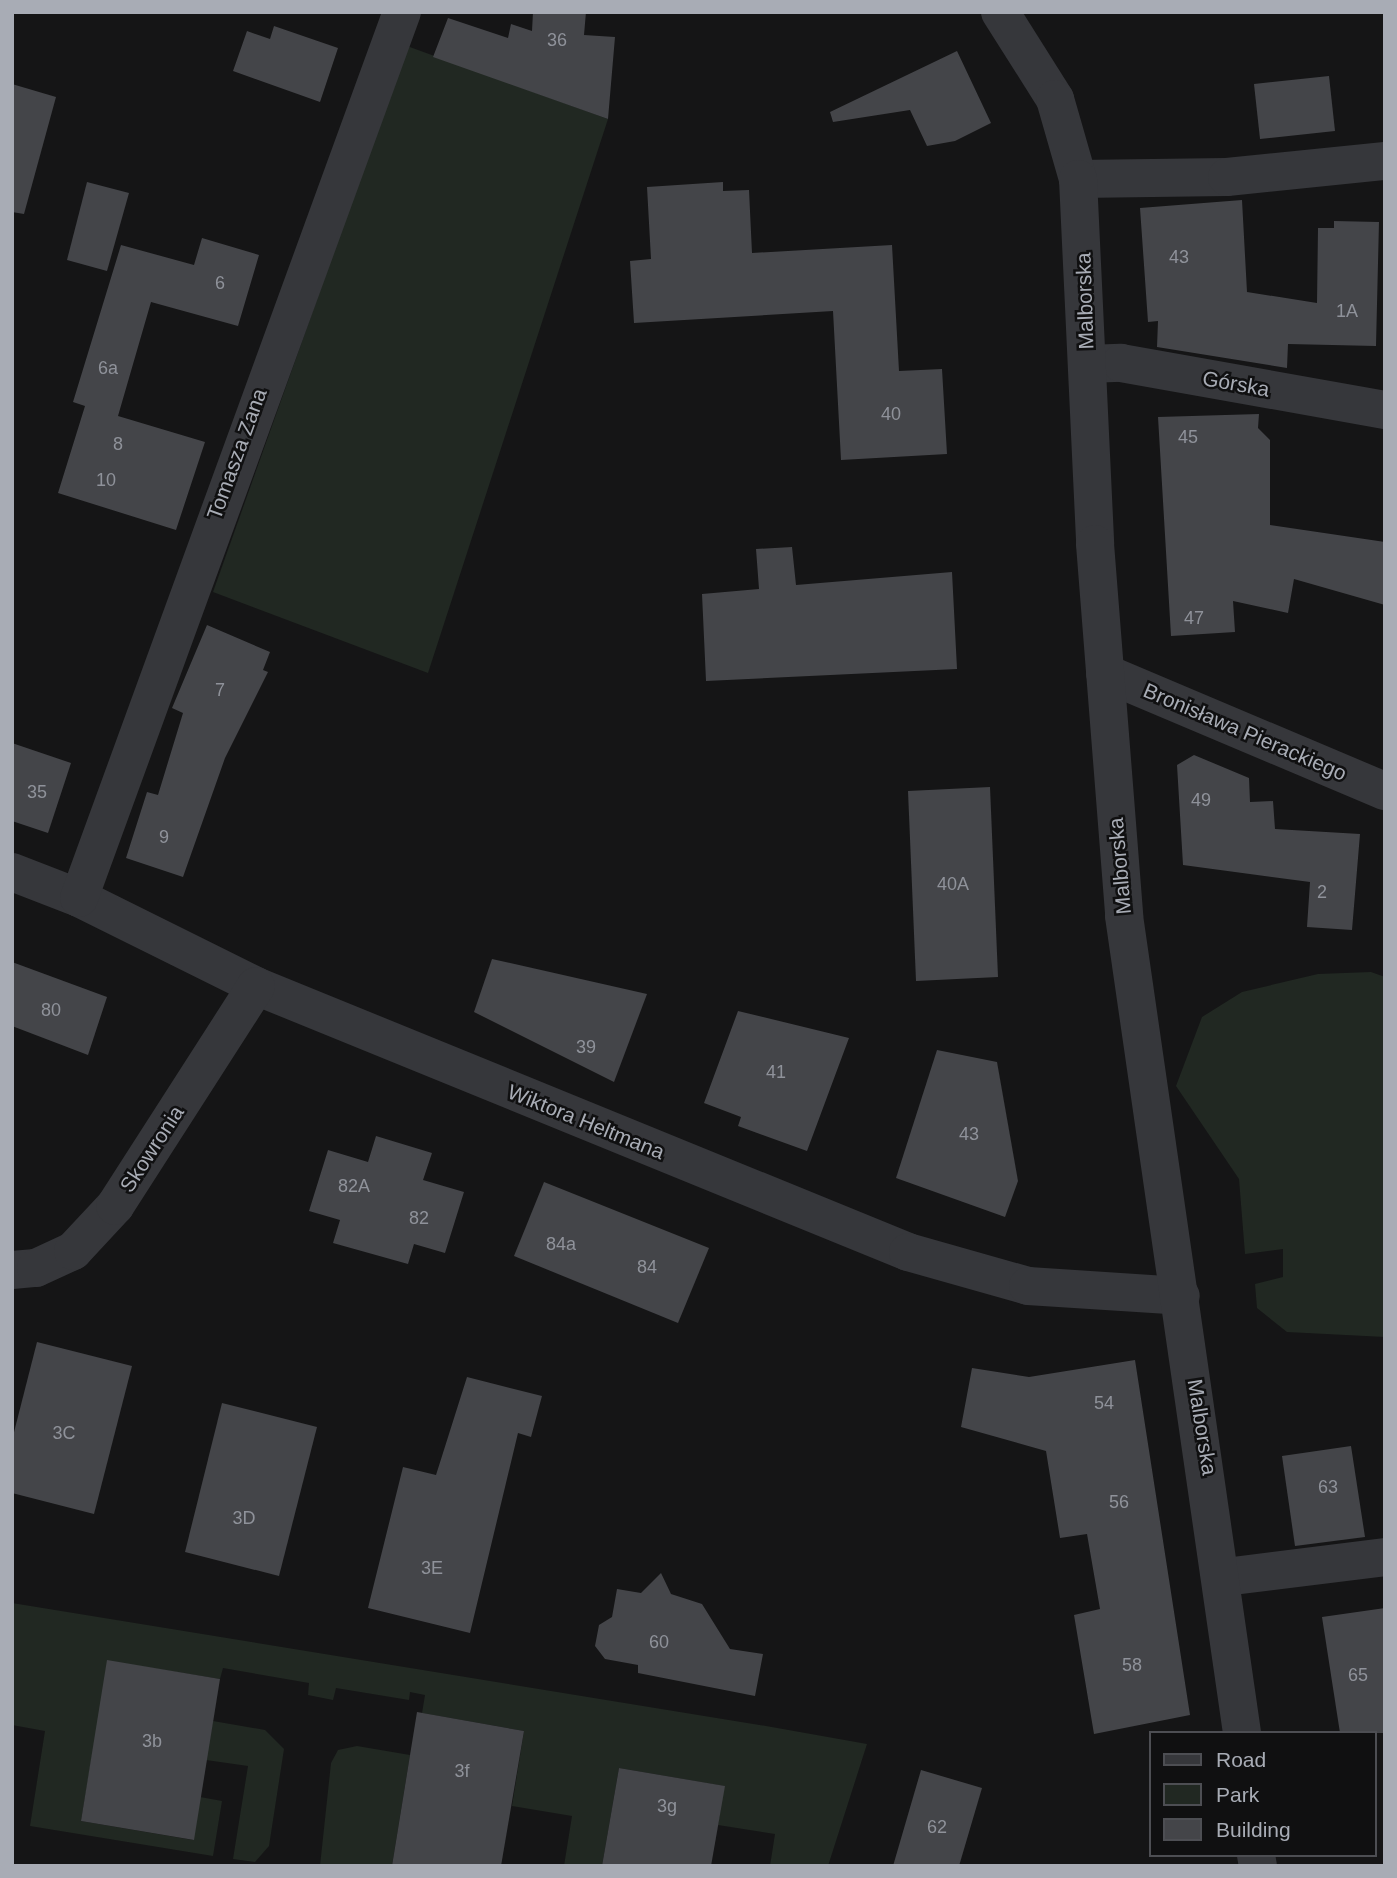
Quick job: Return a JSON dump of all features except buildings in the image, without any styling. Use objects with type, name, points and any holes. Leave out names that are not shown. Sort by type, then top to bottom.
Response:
[{"type":"street","name":"Tomasza Zana","points":[[79,898],[402,12]]},
{"type":"street","name":"Malborska","points":[[1000,12],[1055,99],[1077,179],[1105,673],[1124,916],[1225,1577],[1242,1731]]},
{"type":"street","points":[[1077,179],[1227,177],[1385,161]]},
{"type":"street","name":"Górska","points":[[1087,364],[1121,363],[1385,410]]},
{"type":"street","name":"Bronisława Pierackiego","points":[[1105,673],[1385,791]]},
{"type":"street","name":"Wiktora Heltmana","points":[[12,872],[79,898],[256,986],[932,1260],[1028,1286],[1181,1296]]},
{"type":"street","name":"Skowronia","points":[[12,1270],[36,1268],[72,1251],[115,1206],[256,986]]},
{"type":"street","points":[[1225,1577],[1385,1557]]},
{"type":"green space","points":[[407,46],[608,119],[428,673],[213,592]]},
{"type":"green space","points":[[1371,972],[1385,977],[1385,1337],[1287,1332],[1257,1308],[1255,1284],[1283,1277],[1283,1249],[1245,1254],[1239,1179],[1176,1086],[1202,1017],[1242,992],[1318,974]]},
{"type":"green space","points":[[12,1603],[867,1744],[828,1866],[770,1866],[775,1834],[718,1825],[724,1786],[619,1768],[602,1866],[564,1866],[572,1816],[512,1806],[524,1731],[422,1713],[425,1695],[410,1692],[409,1700],[336,1688],[333,1700],[308,1695],[309,1683],[223,1668],[220,1679],[108,1661],[81,1821],[193,1840],[200,1797],[222,1801],[213,1856],[30,1826],[45,1731],[12,1725]]},
{"type":"green space","points":[[213,1721],[265,1730],[284,1749],[269,1846],[255,1862],[233,1859],[248,1766],[206,1760]]},
{"type":"green space","points":[[357,1746],[410,1755],[392,1866],[320,1866],[331,1763],[338,1750]]}]
